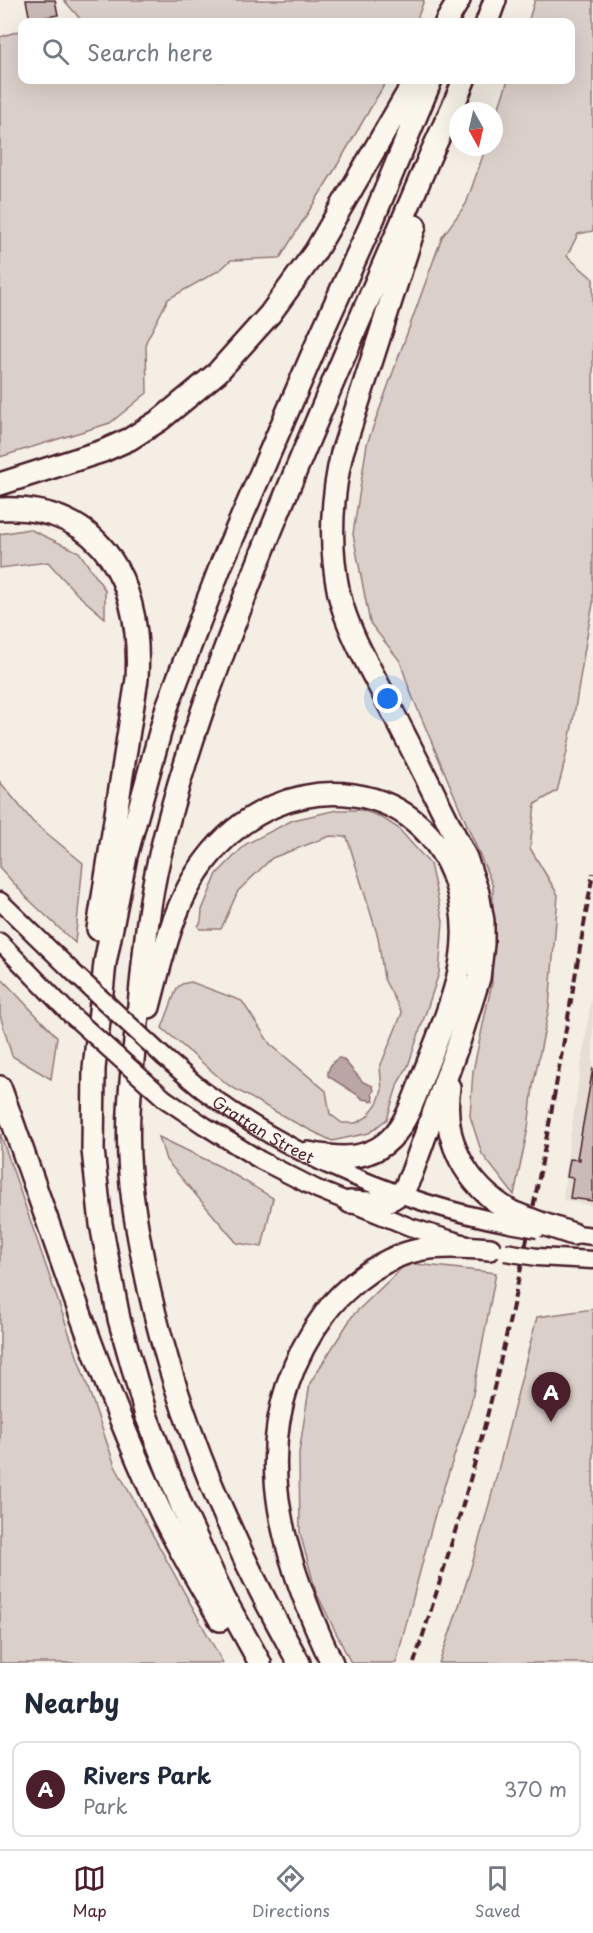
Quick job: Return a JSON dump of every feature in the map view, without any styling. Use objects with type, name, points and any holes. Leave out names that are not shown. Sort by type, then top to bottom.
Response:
[{"type":"highway","points":[[449,18],[461,0]]},
{"type":"highway","points":[[455,18],[461,0]]},
{"type":"highway","points":[[488,18],[495,0]]},
{"type":"highway","points":[[0,484],[103,451],[130,439],[160,420],[217,373],[270,314],[315,252],[413,84]]},
{"type":"highway","points":[[94,1069],[105,963],[114,913],[126,855],[167,707],[221,565],[314,349],[372,222],[429,84]]},
{"type":"highway","points":[[298,1663],[257,1587],[217,1502],[167,1362],[146,1273],[133,1201],[128,1151],[128,1101],[147,923],[159,859],[193,737],[231,629],[277,516],[462,84]]},
{"type":"highway","points":[[350,1202],[373,1204],[384,1201],[400,1193],[411,1175],[474,997],[482,960],[483,921],[478,893],[466,858],[354,636],[339,595],[332,514],[335,483],[358,398],[456,100]]},
{"type":"highway","points":[[0,509],[43,512],[62,518],[86,533],[113,560],[124,582],[133,616],[137,642],[137,679],[98,926],[93,1141],[98,1199],[109,1271],[131,1367],[149,1424],[182,1507],[224,1598],[260,1663]]},
{"type":"highway","points":[[128,1101],[141,1036],[166,946],[187,891],[206,860],[234,829],[275,805],[305,796],[328,793],[354,794],[377,799],[418,823],[431,837],[446,860],[462,909],[462,962],[446,1016],[401,1128],[392,1139],[377,1150],[362,1155],[344,1157],[308,1154]]},
{"type":"highway","points":[[459,1042],[447,1108],[452,1140],[461,1164],[480,1189],[511,1218],[583,1235]]},
{"type":"highway","points":[[0,1087],[70,1287],[158,1506],[233,1643],[249,1663]]},
{"type":"highway","points":[[332,1663],[298,1585],[282,1524],[275,1448],[277,1424],[287,1381],[304,1343],[335,1299],[384,1261],[400,1254],[443,1246],[498,1251]]},
{"type":"main road","name":"Grattan Street","points":[[0,901],[165,1058],[204,1091],[250,1122],[330,1165],[400,1193],[466,1215],[511,1218]]},
{"type":"main road","name":"Grattan Street","points":[[0,942],[68,1012],[165,1098],[260,1160],[317,1189],[410,1227],[498,1251],[537,1257],[593,1260]]},
{"type":"shaded area","points":[[64,0],[424,0],[417,18],[79,18]]},
{"type":"shaded area","points":[[535,0],[593,0],[593,231],[578,234],[567,256],[593,279],[593,604],[573,721],[557,791],[535,804],[530,848],[558,895],[549,1008],[514,1195],[482,1154],[470,1116],[473,1071],[492,983],[493,886],[410,691],[400,661],[370,623],[353,534],[367,444],[442,237],[466,204],[483,156],[503,156],[503,102],[501,102],[507,84],[575,84],[575,18],[529,18]]},
{"type":"shaded area","points":[[18,31],[18,84],[385,84],[280,258],[231,260],[220,270],[168,299],[146,342],[147,393],[110,423],[0,457],[0,37]]},
{"type":"shaded area","points":[[29,529],[79,552],[105,590],[105,618],[77,594],[48,562],[0,568],[0,534]]},
{"type":"shaded area","points":[[0,782],[33,822],[83,863],[75,943],[27,898],[0,868]]},
{"type":"shaded area","points":[[337,810],[362,810],[381,817],[398,828],[430,864],[443,921],[439,973],[408,1066],[398,1083],[387,1119],[369,1133],[332,1141],[228,1085],[162,1028],[177,988],[182,984],[191,982],[242,1001],[270,1044],[326,1091],[330,1114],[342,1123],[356,1123],[367,1117],[378,1102],[382,1090],[380,1067],[402,1013],[384,979],[378,937],[347,837],[330,836],[272,858],[238,891],[221,929],[200,929],[198,926],[217,874],[246,844],[293,820]]},
{"type":"shaded area","points":[[0,977],[57,1037],[51,1079],[12,1056],[0,1015]]},
{"type":"shaded area","points":[[593,986],[593,1206],[563,1200]]},
{"type":"shaded area","points":[[339,1058],[343,1059],[363,1082],[373,1086],[374,1101],[362,1099],[328,1076],[331,1065]]},
{"type":"shaded area","points":[[0,1133],[115,1466],[223,1663],[0,1663]]},
{"type":"shaded area","points":[[159,1137],[221,1167],[273,1198],[262,1247],[237,1243],[166,1160]]},
{"type":"shaded area","points":[[407,1263],[496,1273],[471,1404],[434,1518],[396,1663],[351,1663],[316,1592],[300,1533],[299,1453],[310,1383],[353,1315]]},
{"type":"shaded area","points":[[593,1309],[593,1663],[439,1663],[481,1535],[537,1317]]},
{"type":"building","points":[[26,0],[55,0],[58,15],[30,18]]},
{"type":"building","points":[[593,1068],[593,1201],[570,1198],[573,1178],[567,1177],[570,1159],[580,1160],[577,1158]]},
{"type":"railway","points":[[414,1663],[469,1482],[512,1309],[549,1123],[593,873]]},
{"type":"place","name":"Rivers Park","points":[[551,1422]]}]
